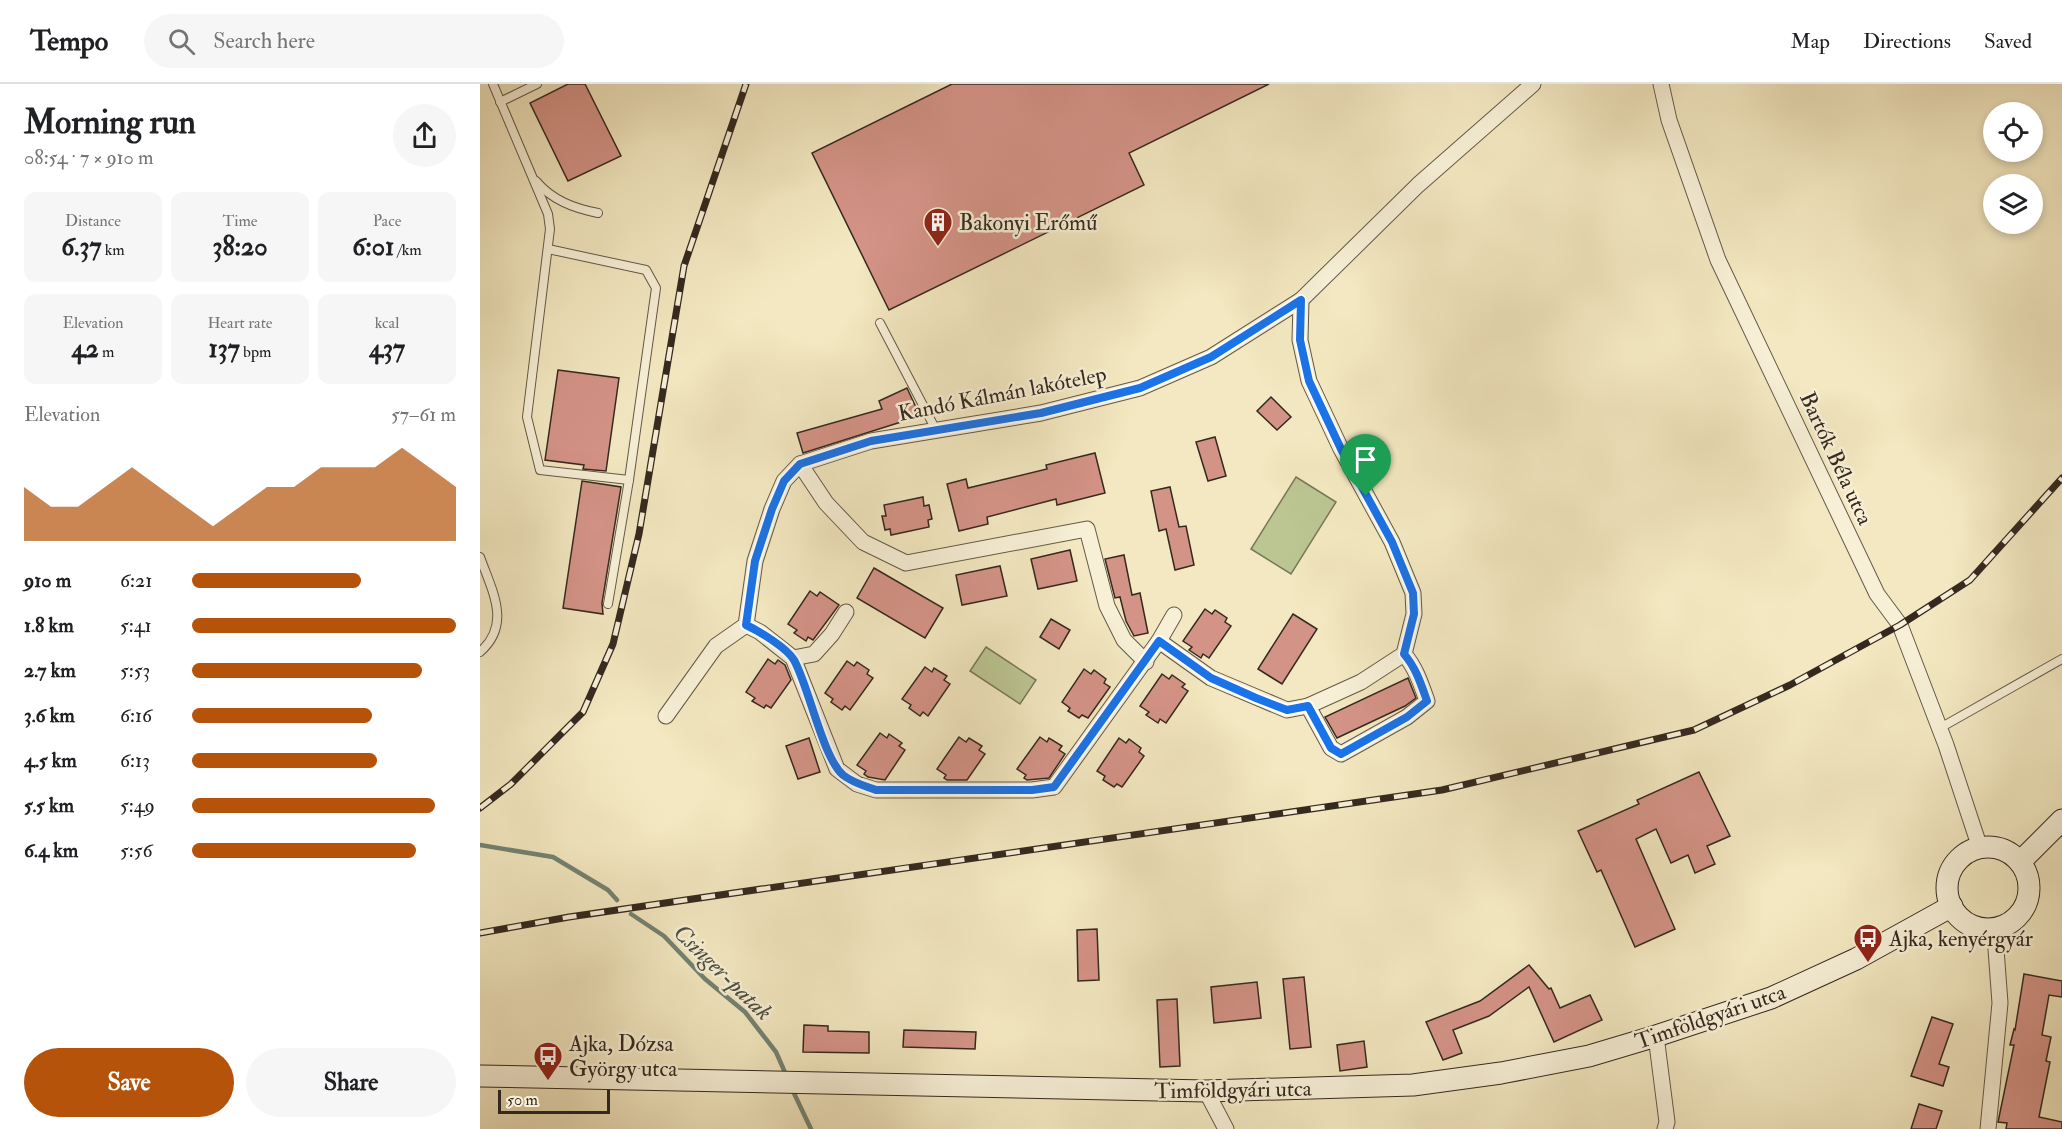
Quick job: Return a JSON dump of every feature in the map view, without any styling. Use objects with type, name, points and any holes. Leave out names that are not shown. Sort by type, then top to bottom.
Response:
[{"type":"main road","points":[[2020,862],[2062,820]]},
{"type":"main road","points":[[1980,848],[2002,849],[2020,862],[2029,880],[2027,900],[2016,917],[1999,927],[1988,928],[1967,922],[1952,906],[1948,894],[1948,882],[1959,860],[1969,852],[1980,848]]},
{"type":"main road","name":"Timföldgyári utca","points":[[480,1076],[1206,1091],[1413,1085],[1523,1069],[1589,1056],[1771,998],[1856,959],[1952,906]]},
{"type":"street","name":"Kandó Kálmán lakótelep","points":[[800,464],[871,441],[1041,413],[1140,388],[1211,357],[1301,300],[1418,185],[1533,84]]},
{"type":"street","name":"Bartók Béla utca","points":[[1661,84],[1669,120],[1718,260],[1877,594],[1900,625],[1940,728],[1980,848]]},
{"type":"street","points":[[1159,641],[1211,678],[1287,710],[1308,706],[1361,682],[1404,654],[1414,614],[1413,593],[1392,542],[1341,449],[1309,381],[1300,340],[1301,300]]},
{"type":"street","points":[[666,716],[716,646],[746,625],[755,561],[784,481],[800,464],[826,503],[863,542],[906,563],[1087,529],[1107,606],[1124,640],[1146,662]]},
{"type":"street","points":[[793,658],[814,654],[832,634],[846,612]]},
{"type":"street","points":[[746,625],[760,632],[793,658],[837,769],[857,784],[876,790],[1032,790],[1054,787],[1146,662],[1174,615]]},
{"type":"street","points":[[1308,706],[1331,748],[1341,754],[1407,717],[1427,701],[1419,678],[1404,654]]},
{"type":"street","points":[[1988,1129],[1999,1026],[2000,1003],[1995,936],[1999,927]]},
{"type":"street","points":[[1656,1036],[1667,1122],[1665,1129]]},
{"type":"street","points":[[1206,1091],[1226,1129]]},
{"type":"lane","points":[[493,84],[548,214],[550,229],[527,417],[540,470],[629,480]]},
{"type":"lane","points":[[500,102],[537,84]]},
{"type":"lane","points":[[531,175],[548,195],[581,210],[598,213]]},
{"type":"lane","points":[[548,249],[646,270],[656,288],[629,480],[608,604]]},
{"type":"lane","points":[[880,323],[936,430]]},
{"type":"lane","points":[[480,557],[496,603],[499,619],[495,633],[488,645],[480,652]]},
{"type":"lane","points":[[1940,728],[2062,659]]},
{"type":"green space","points":[[1296,477],[1336,502],[1291,574],[1251,549]]},
{"type":"green space","points":[[986,647],[1036,680],[1020,704],[970,671]]},
{"type":"building","points":[[568,84],[585,84],[621,156],[568,181],[530,103]]},
{"type":"building","name":"Bakonyi Erőmű","points":[[952,84],[1269,84],[1129,153],[1144,185],[889,310],[812,153]]},
{"type":"building","points":[[558,370],[619,378],[606,471],[583,469],[584,465],[545,460]]},
{"type":"building","points":[[907,388],[920,416],[803,453],[797,433],[882,409],[879,401]]},
{"type":"building","points":[[1271,397],[1291,417],[1277,430],[1257,411]]},
{"type":"building","points":[[1215,437],[1226,476],[1208,481],[1196,442]]},
{"type":"building","points":[[1095,453],[1105,493],[1057,505],[1056,499],[987,517],[988,524],[959,531],[947,484],[966,479],[968,488],[1047,469],[1046,465]]},
{"type":"building","points":[[582,481],[621,487],[602,603],[603,614],[563,608]]},
{"type":"building","points":[[1170,487],[1179,527],[1186,526],[1194,565],[1175,570],[1166,529],[1159,531],[1151,491]]},
{"type":"building","points":[[923,497],[924,506],[929,505],[932,519],[928,520],[929,527],[891,535],[890,529],[885,530],[882,516],[886,516],[884,505]]},
{"type":"building","points":[[1070,550],[1077,581],[1038,589],[1031,559]]},
{"type":"building","points":[[1124,555],[1132,595],[1140,593],[1148,633],[1134,636],[1126,621],[1120,597],[1115,598],[1105,559]]},
{"type":"building","points":[[1000,566],[1007,596],[962,605],[956,575]]},
{"type":"building","points":[[874,568],[943,608],[925,638],[857,598]]},
{"type":"building","points":[[810,591],[817,596],[820,592],[839,605],[813,640],[808,637],[806,641],[794,633],[797,630],[788,624]]},
{"type":"building","points":[[1205,609],[1212,614],[1215,610],[1227,618],[1225,622],[1231,626],[1209,658],[1203,654],[1201,658],[1189,650],[1192,647],[1183,641]]},
{"type":"building","points":[[1293,614],[1317,629],[1282,684],[1258,669]]},
{"type":"building","points":[[1051,619],[1070,630],[1059,649],[1040,637]]},
{"type":"building","points":[[768,659],[775,664],[778,660],[785,665],[791,680],[771,708],[766,705],[764,708],[752,701],[755,698],[746,692]]},
{"type":"building","points":[[847,661],[854,666],[857,662],[869,670],[867,674],[873,678],[850,710],[845,706],[842,710],[831,702],[833,699],[825,693]]},
{"type":"building","points":[[925,667],[932,672],[934,668],[947,676],[944,680],[950,684],[928,716],[923,712],[920,716],[909,708],[911,705],[902,699]]},
{"type":"building","points":[[1084,669],[1091,674],[1094,670],[1106,679],[1104,683],[1110,687],[1088,718],[1082,715],[1079,718],[1068,711],[1070,708],[1062,702]]},
{"type":"building","points":[[1162,674],[1169,679],[1172,675],[1185,684],[1182,687],[1188,691],[1166,723],[1160,719],[1158,723],[1146,715],[1149,712],[1140,706]]},
{"type":"building","points":[[1408,678],[1416,698],[1405,706],[1337,738],[1325,717]]},
{"type":"building","points":[[880,733],[887,738],[889,734],[902,743],[899,746],[905,750],[885,780],[868,777],[864,774],[866,771],[857,765]]},
{"type":"building","points":[[959,737],[966,742],[969,738],[982,746],[979,750],[985,754],[967,780],[947,780],[944,778],[946,775],[937,769]]},
{"type":"building","points":[[1040,737],[1047,742],[1049,738],[1062,746],[1059,750],[1065,754],[1049,778],[1027,780],[1024,778],[1026,775],[1017,769]]},
{"type":"building","points":[[809,738],[820,772],[798,779],[786,746]]},
{"type":"building","points":[[1119,738],[1126,743],[1129,739],[1141,748],[1139,752],[1144,756],[1122,787],[1117,784],[1114,787],[1103,780],[1105,776],[1097,771]]},
{"type":"building","points":[[1699,772],[1730,836],[1707,846],[1715,864],[1695,873],[1688,855],[1671,863],[1656,829],[1636,839],[1675,929],[1635,947],[1601,870],[1597,872],[1578,831],[1639,804],[1637,800]]},
{"type":"building","points":[[1097,929],[1099,980],[1078,981],[1077,930]]},
{"type":"building","points":[[1529,965],[1549,989],[1551,988],[1560,1008],[1590,995],[1602,1020],[1554,1042],[1529,987],[1489,1016],[1453,1030],[1462,1053],[1443,1060],[1426,1022],[1480,1001]]},
{"type":"building","points":[[2024,974],[2062,981],[2062,997],[2049,995],[2042,1035],[2051,1037],[2046,1061],[2050,1062],[2039,1117],[2062,1122],[2062,1129],[2006,1129],[2007,1123],[1998,1122],[2014,1045],[2010,1045],[2015,1030]]},
{"type":"building","points":[[1304,977],[1311,1047],[1290,1049],[1283,979]]},
{"type":"building","points":[[1257,982],[1261,1018],[1214,1023],[1211,987]]},
{"type":"building","points":[[1177,999],[1180,1066],[1160,1067],[1157,1000]]},
{"type":"building","points":[[1932,1017],[1953,1024],[1939,1064],[1949,1067],[1943,1086],[1911,1076]]},
{"type":"building","points":[[804,1025],[828,1026],[828,1031],[869,1032],[869,1053],[803,1052]]},
{"type":"building","points":[[904,1030],[976,1032],[975,1049],[903,1047]]},
{"type":"building","points":[[1364,1041],[1367,1067],[1340,1071],[1337,1045]]},
{"type":"building","points":[[1919,1104],[1942,1111],[1936,1129],[1911,1129]]},
{"type":"waterway","name":"Csinger-patak","points":[[480,845],[553,857],[608,890],[617,900]]},
{"type":"waterway","name":"Csinger-patak","points":[[631,914],[664,936],[705,979],[745,1012],[776,1052],[787,1077]]},
{"type":"waterway","name":"Csinger-patak","points":[[791,1087],[811,1129]]},
{"type":"railway","points":[[480,808],[511,784],[583,712],[613,644],[639,534],[684,266],[746,84]]},
{"type":"railway","points":[[480,933],[569,917],[1442,790],[1694,730],[1790,685],[1900,625],[1970,580],[2062,478]]},
{"type":"place","name":"Bakonyi Erőmű","points":[[938,248]]},
{"type":"place","name":"Ajka, kenyérgyár","points":[[1868,964]]},
{"type":"place","name":"Ajka, Dózsa György utca","points":[[548,1082]]},
{"type":"route","points":[[1301,300],[1300,340],[1309,381],[1366,496],[1392,542],[1413,593],[1414,614],[1404,654],[1419,678],[1427,701],[1407,717],[1341,754],[1331,748],[1308,706],[1287,710],[1256,698],[1211,678],[1159,641],[1054,787],[1032,790],[876,790],[857,784],[837,769],[793,658],[760,632],[746,625],[755,561],[772,509],[784,481],[800,464],[871,441],[1041,413],[1140,388],[1211,357],[1301,300]]}]
